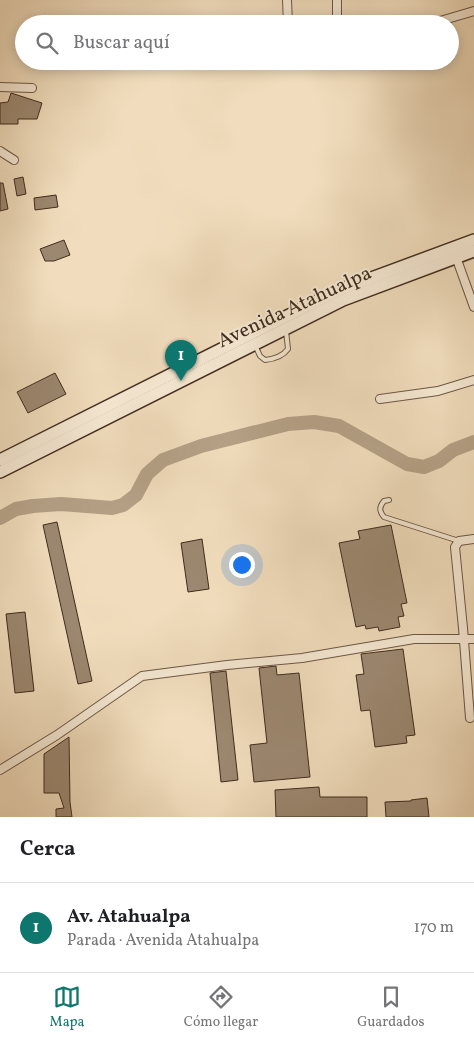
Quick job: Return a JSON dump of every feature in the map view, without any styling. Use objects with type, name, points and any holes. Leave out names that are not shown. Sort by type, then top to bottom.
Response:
[{"type":"main road","name":"Avenida Atahualpa","points":[[382,280],[474,240]]},
{"type":"main road","name":"Avenida Atahualpa","points":[[0,472],[92,420],[252,339],[288,323],[339,290],[382,280],[474,252]]},
{"type":"main road","name":"Avenida Atahualpa","points":[[0,460],[92,420]]},
{"type":"street","points":[[288,0],[288,15]]},
{"type":"street","points":[[337,0],[337,15]]},
{"type":"street","points":[[459,16],[474,12]]},
{"type":"street","points":[[0,87],[32,88]]},
{"type":"street","points":[[0,151],[14,160]]},
{"type":"street","points":[[456,257],[474,307]]},
{"type":"street","points":[[380,399],[438,391],[474,380]]},
{"type":"street","points":[[470,718],[455,548],[459,541],[474,539]]},
{"type":"street","points":[[0,770],[57,735],[142,676],[302,658],[414,639],[474,639]]},
{"type":"lane","points":[[252,339],[260,356],[265,360],[272,359],[285,353],[288,349],[288,323]]},
{"type":"lane","points":[[389,500],[384,501],[380,506],[380,512],[384,517],[459,541]]},
{"type":"building","points":[[11,93],[42,103],[37,119],[18,119],[18,124],[0,124],[0,103],[8,102]]},
{"type":"building","points":[[23,177],[26,194],[17,196],[14,179]]},
{"type":"building","points":[[0,183],[3,183],[8,209],[0,211]]},
{"type":"building","points":[[56,195],[58,207],[35,210],[34,198]]},
{"type":"building","points":[[64,240],[70,255],[54,261],[45,261],[40,249]]},
{"type":"building","points":[[55,373],[66,394],[28,413],[17,392]]},
{"type":"building","points":[[57,522],[92,681],[78,684],[43,525]]},
{"type":"building","points":[[391,525],[407,603],[401,604],[404,616],[398,617],[400,627],[379,631],[378,627],[366,629],[365,625],[356,627],[339,543],[360,539],[358,531]]},
{"type":"building","points":[[202,539],[209,589],[188,592],[181,543]]},
{"type":"building","points":[[25,612],[34,691],[15,693],[6,614]]},
{"type":"building","points":[[403,649],[415,735],[406,736],[407,743],[375,747],[370,710],[361,711],[356,675],[364,674],[361,654]]},
{"type":"building","points":[[276,666],[277,675],[299,673],[310,777],[254,782],[250,745],[267,743],[259,668]]},
{"type":"building","points":[[226,671],[238,780],[221,782],[210,673]]},
{"type":"building","points":[[69,737],[72,817],[56,817],[56,809],[64,808],[59,793],[44,793],[44,754]]},
{"type":"building","points":[[319,787],[320,797],[367,797],[367,817],[276,817],[275,790]]},
{"type":"building","points":[[427,798],[429,817],[386,817],[385,802]]},
{"type":"waterway","points":[[0,518],[16,509],[33,506],[61,504],[112,508],[123,505],[136,495],[147,474],[163,460],[201,446],[288,424],[314,422],[339,426],[407,464],[424,467],[439,461],[453,450],[474,442]]},
{"type":"place","name":"Av. Atahualpa","points":[[181,381]]}]
